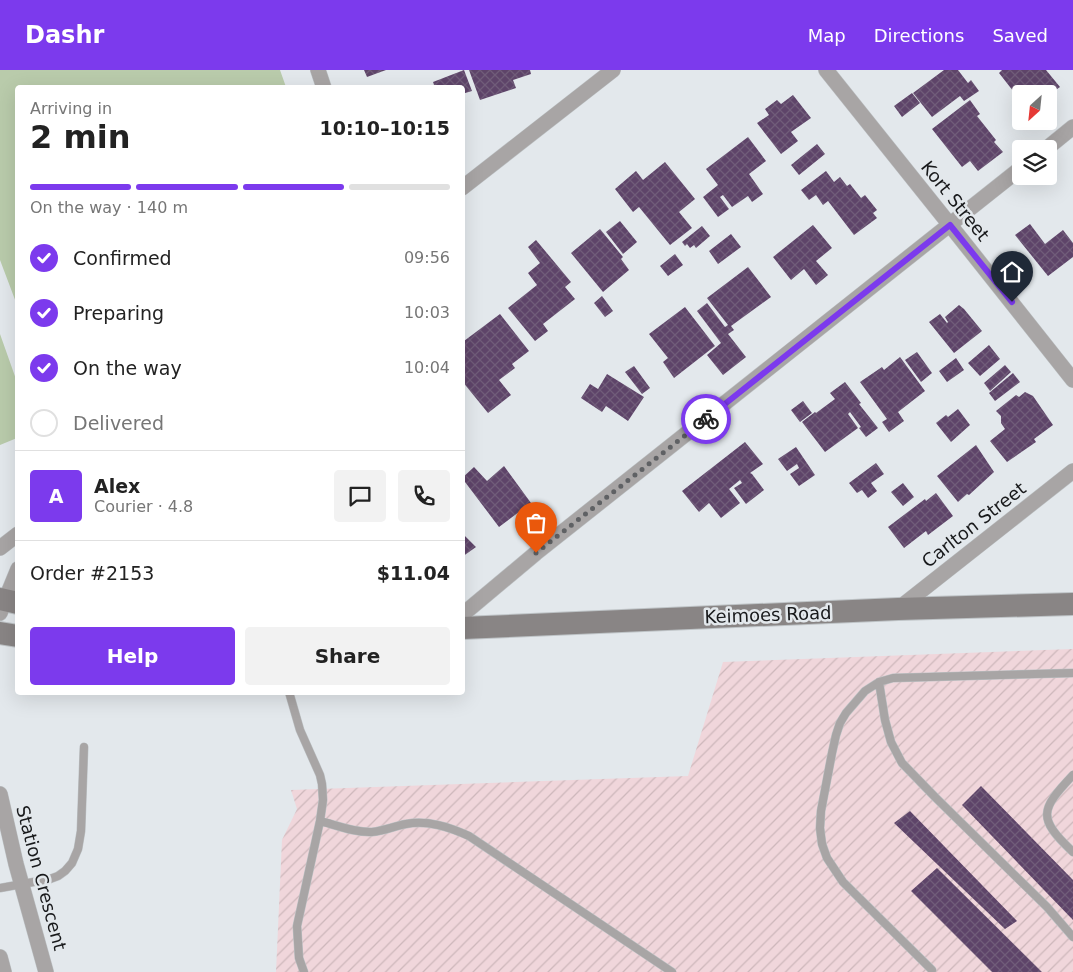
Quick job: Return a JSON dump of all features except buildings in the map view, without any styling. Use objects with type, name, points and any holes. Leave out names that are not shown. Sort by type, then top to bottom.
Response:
[{"type":"street","points":[[318,70],[323,85]]},
{"type":"street","points":[[465,186],[613,70]]},
{"type":"street","name":"Kort Street","points":[[826,70],[1073,380]]},
{"type":"street","points":[[1057,140],[1073,127]]},
{"type":"street","points":[[465,613],[544,547],[1012,175]]},
{"type":"street","name":"Carlton Street","points":[[898,609],[1073,471]]},
{"type":"street","points":[[0,548],[15,536]]},
{"type":"street","points":[[6,604],[15,578]]},
{"type":"street","name":"Keimoes Road","points":[[465,628],[898,609],[1073,604]]},
{"type":"street","points":[[0,633],[15,636]]},
{"type":"street","name":"Station Crescent","points":[[0,794],[16,864],[46,972]]},
{"type":"street","points":[[0,957],[4,972]]},
{"type":"lane","points":[[932,970],[843,882],[827,858],[822,844],[820,828],[821,811],[836,734],[840,724],[846,713],[865,691],[879,682],[892,678],[1073,673]]},
{"type":"lane","points":[[879,682],[885,720],[891,742],[902,763],[1048,907],[1073,937]]},
{"type":"lane","points":[[290,695],[300,730],[320,775],[323,800],[297,926],[299,958],[304,972]]},
{"type":"lane","points":[[0,888],[22,885],[58,876],[72,862],[78,849],[81,831],[84,747]]},
{"type":"lane","points":[[1073,775],[1050,803],[1047,815],[1048,823],[1053,832],[1073,852]]},
{"type":"lane","points":[[320,821],[371,832],[418,822],[454,829],[469,836],[672,972]]},
{"type":"shaded area","points":[[1073,649],[1073,972],[276,972],[282,840],[297,809],[291,790],[688,776],[723,662]]},
{"type":"green space","points":[[0,70],[280,70],[285,85],[15,85],[15,300],[0,260]]},
{"type":"green space","points":[[0,334],[15,376],[15,439],[0,445]]},
{"type":"way so far","points":[[536,553],[706,419]]},
{"type":"route","points":[[706,419],[950,225],[1012,302]]}]
